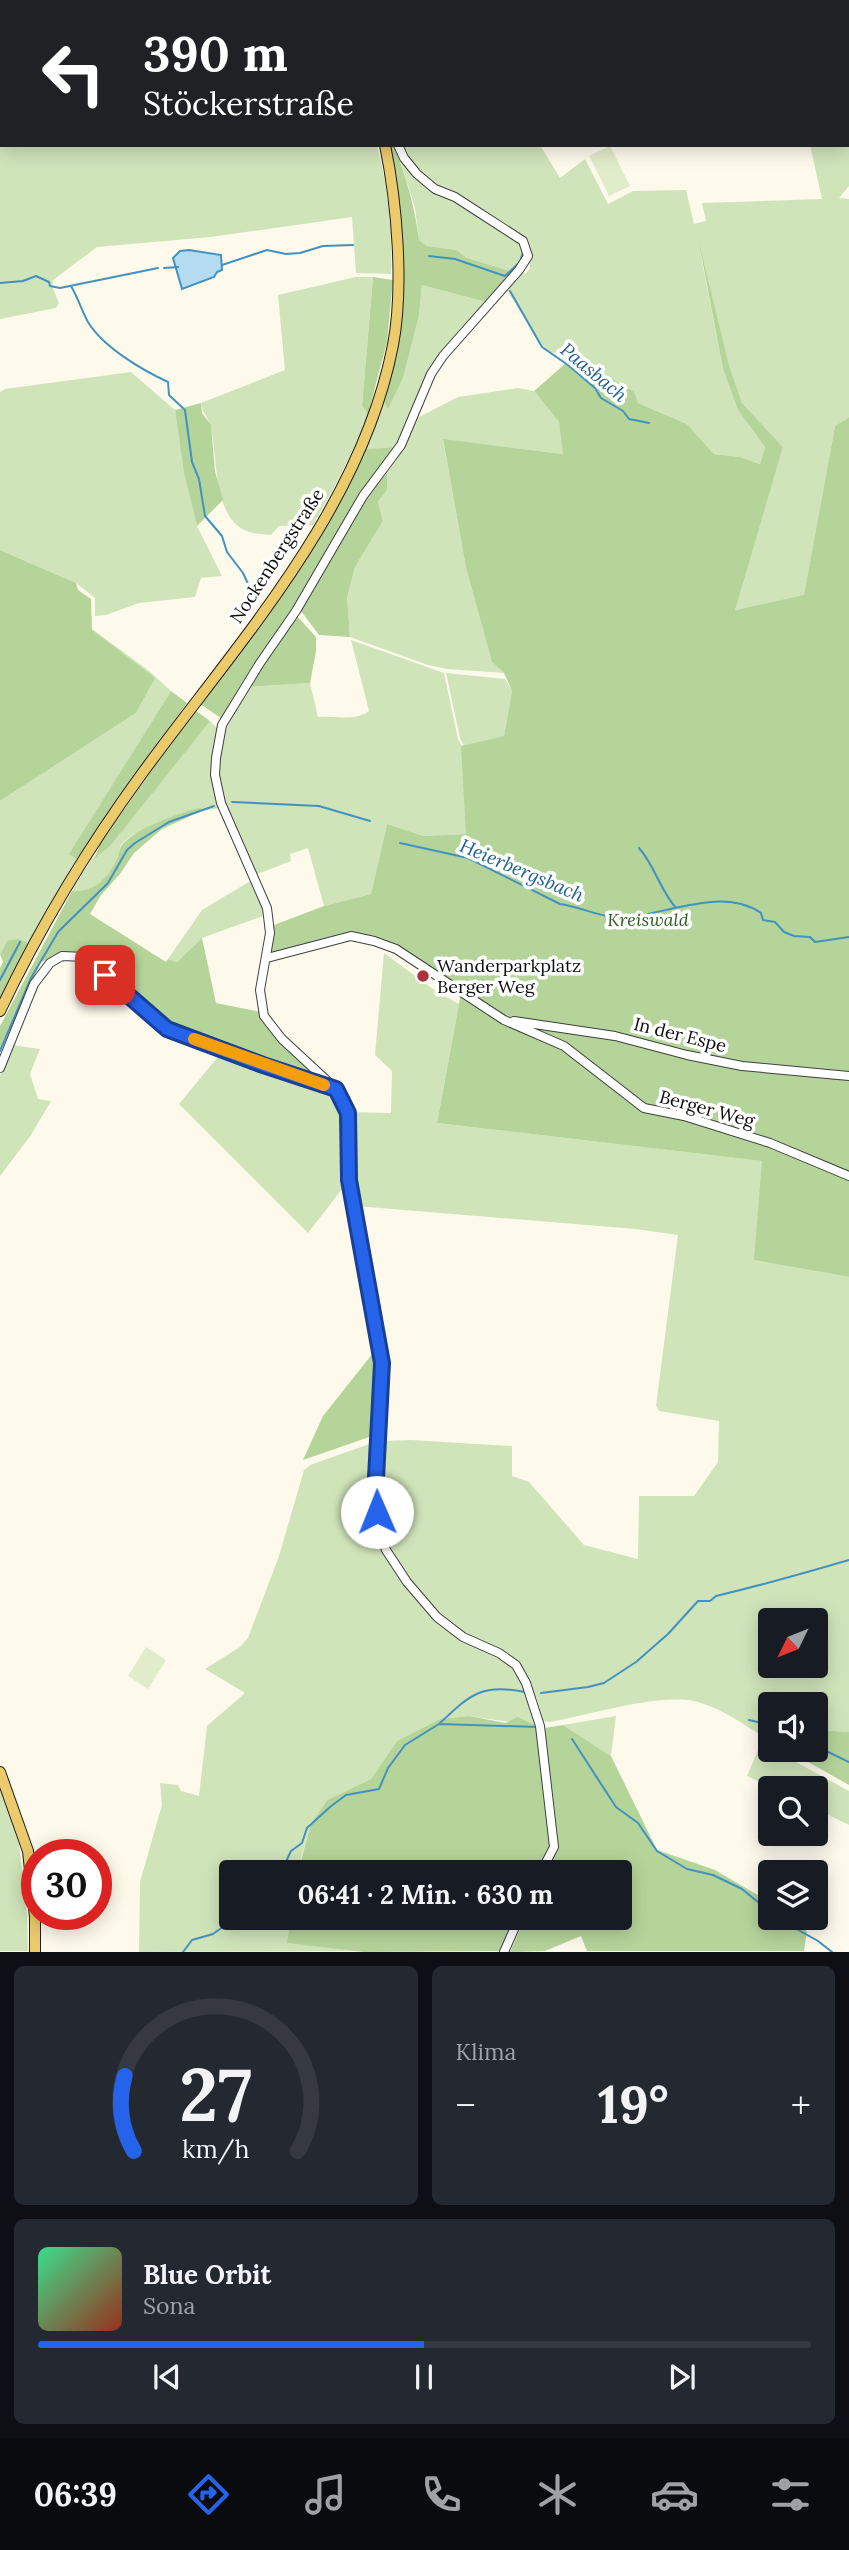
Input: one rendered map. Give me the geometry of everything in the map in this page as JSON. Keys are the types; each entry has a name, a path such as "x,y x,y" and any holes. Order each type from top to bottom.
{"main road":[{"name":"Nockenbergstraße","path":"0,1011 41,933 83,862 125,798 302,555 354,461 375,407 393,345 398,284 396,232 385,147"},
{"path":"0,1772 28,1851 35,1917 35,1951"}],"street":[{"path":"399,147 417,174 435,189 456,197 523,241 527,256 519,270 443,356 431,374 401,445 363,496 296,611 222,725 216,758 216,783 221,803 267,908 270,933 260,990 264,1016 282,1039 336,1089 348,1113 349,1180 382,1363 375,1497 379,1527 386,1550 407,1582 437,1617 463,1637 508,1659 516,1665 526,1683 540,1726 554,1847 547,1860"},
{"name":"Berger Weg","path":"267,958 351,936 396,949 504,1020 564,1046 643,1108 684,1116 771,1143 849,1176"},
{"path":"0,1069 34,984 50,963 62,956 85,957 167,1029 336,1089"},
{"name":"In der Espe","path":"504,1020 615,1036 742,1066 849,1076"},
{"path":"504,1951 514,1930"}],"green space":[{"path":"0,147 377,147 389,209 391,274 356,273 352,217 211,237 97,247 53,280 52,286 59,303 56,308 0,319"},
{"path":"389,147 395,147 406,180 419,240 427,246 457,250 467,258 513,272 486,302 422,285 419,316 403,378 388,409 383,399 397,335 402,272 395,178"},
{"path":"402,147 541,147 560,178 585,159 608,204 633,191 686,190 694,224 706,221 702,203 822,199 810,147 849,147 849,186 839,198 849,199 849,417 835,426 804,596 734,610 783,447 742,403 729,365 700,251 723,369 738,410 765,447 760,464 740,457 714,454 687,424 638,403 574,356 549,352 540,343 507,290 520,274 526,273 530,268 528,245 435,186 418,172"},
{"path":"610,147 630,186 609,196 589,156"},
{"path":"399,157 421,183 454,199 522,244 524,255 513,272 467,258 457,250 427,246 419,240 415,208"},
{"name":"Kreiswald","path":"699,243 729,365 742,403 783,447 735,610 804,595 835,426 849,417 849,1277 754,1260 762,1161 437,1123 461,993 395,947 351,934 271,956 274,925 324,906 371,894 387,824 424,836 466,834 461,746 504,736 512,691 504,673 492,662 466,568 443,439 563,454 559,422 534,391 574,356 634,392 638,403 687,424 714,454 740,457 760,464 765,447 738,410 723,369"},
{"path":"356,277 373,277 362,406 368,414 343,471 313,525 279,526 271,535 249,532 237,525 228,515 219,486 211,428 201,403 285,370 278,295"},
{"path":"373,277 393,280 387,342 368,414 362,406"},
{"path":"422,285 486,302 444,350 396,447 366,449 383,399 388,408 403,378 419,316"},
{"path":"131,372 175,410 184,474 197,526 222,576 201,578 195,597 139,603 106,615 95,616 95,598 76,583 0,550 0,392 5,389"},
{"path":"518,388 534,391 559,422 564,454 443,440 466,568 492,662 504,673 428,665 350,637 347,598 355,567 383,521 378,502 387,490 387,473 405,447 417,418 458,397"},
{"path":"201,403 202,413 211,425 215,471 223,500 197,526 184,474 175,410"},
{"path":"396,447 356,502 326,550 294,610 221,718 200,704 304,560 342,498 366,449"},
{"path":"387,473 387,490 378,502 383,521 355,567 347,598 350,637 319,635 301,611 358,508"},
{"path":"0,550 76,583 78,590 91,599 92,630 155,678 136,713 0,801"},
{"path":"73,585 83,596 92,629 148,670 171,691 70,853 77,858 29,943 19,939 8,940 0,954 0,801 136,713 144,698 102,729"},
{"path":"297,616 316,637 310,683 248,687"},
{"path":"351,640 444,673 458,739 462,746 467,834 424,836 387,824 371,894 324,906 308,848 290,854 291,861 255,875 225,802 219,761 223,739 248,687 310,683 318,717 352,717 369,711"},
{"path":"446,673 505,679 512,691 504,736 464,746"},
{"path":"171,691 187,703 77,859 69,854"},
{"path":"195,710 210,721 110,846 95,858 100,844"},
{"path":"210,721 218,729 213,769 214,789 220,808 201,811 201,807 139,831 122,844 113,866 99,883 87,889 72,891 91,860"},
{"path":"201,807 201,811 162,829 134,853 101,895 90,914 166,962 168,959 177,962 202,938 216,1003 261,1012 330,1085 168,1027 85,956 61,955 41,962 0,1051 0,1026 72,891 87,889 99,883 113,866 122,846 139,831 159,821"},
{"path":"252,880 266,915 202,938 177,962 168,959 202,910"},
{"path":"19,939 29,943 0,1001 0,968 3,962 0,954 8,940"},
{"path":"384,953 437,992 459,1004 437,1123 763,1161 755,1260 849,1277 849,1732 828,1731 828,1692 758,1692 758,1733 713,1707 694,1701 678,1700 660,1700 550,1722 543,1721 537,1699 522,1670 441,1618 412,1585 390,1553 381,1523 378,1494 382,1446 386,1441 512,1446 512,1476 529,1482 584,1545 638,1559 639,1496 694,1496 718,1462 719,1421 659,1411 656,1406 678,1235 636,1229 356,1206 350,1112 391,1113 392,1071 375,1055"},
{"path":"12,1045 40,1049 30,1074 38,1099 51,1101 31,1135 0,1176 0,1075"},
{"path":"222,1052 333,1091 344,1113 346,1184 308,1233 179,1104"},
{"path":"377,1348 380,1364 375,1435 303,1460 323,1416"},
{"path":"375,1442 377,1530 388,1560 413,1595 439,1623 515,1668 524,1684 537,1726 469,1716 440,1719 397,1741 371,1779 327,1800 311,1823 300,1860 219,1860 219,1930 290,1930 288,1943 364,1951 139,1952 140,1882 162,1805 160,1783 178,1785 181,1791 199,1796 207,1726 245,1693 205,1669 240,1647 248,1638 279,1556 304,1470 310,1465"},
{"path":"146,1647 166,1660 148,1689 128,1676"},
{"path":"469,1716 506,1723 517,1717 537,1726 550,1845 543,1860 301,1860 311,1823 327,1800 371,1779 397,1741 440,1719"},
{"path":"616,1716 611,1756 563,1725"},
{"path":"563,1725 611,1756 657,1850 715,1870 758,1895 758,1930 806,1930 804,1951 587,1951 581,1936 545,1951 510,1952 520,1930 632,1930 632,1860 552,1860 558,1847 544,1728"},
{"path":"828,1731 849,1732 849,1785 808,1762 828,1762"},
{"path":"758,1750 758,1762 796,1762 822,1776 758,1776 758,1781 747,1776"},
{"path":"828,1780 849,1791 849,1825 828,1815"},
{"path":"0,1790 19,1844 21,1930 27,1930 28,1951 0,1951"},
{"path":"289,1930 509,1930 499,1951 364,1952 287,1943"}],"water":[{"path":"180,251 221,255 222,270 214,277 182,289 173,258"}],"waterway":[{"name":"Paasbach","path":"222,265 267,250 286,254 323,246 353,245"},
{"name":"Paasbach","path":"429,256 455,259 505,276 520,262 523,252"},
{"name":"Paasbach","path":"164,268 178,267"},
{"name":"Paasbach","path":"0,283 23,281 36,276 49,282 50,286 60,288 158,268"},
{"path":"71,286 88,322 103,340 124,357 168,382 169,395 185,410 192,462 199,479 205,516 222,536 227,552 243,573 250,588 251,599"},
{"name":"Paasbach","path":"510,291 542,347 568,365 595,388 601,398 623,411 629,419 649,423"},
{"name":"Heierbergsbach","path":"232,802 319,806 370,821"},
{"name":"Heierbergsbach","path":"0,1051 31,978 58,932 108,883 127,850 169,822 214,806"},
{"name":"Heierbergsbach","path":"400,843 468,858 560,904 602,915 629,917 696,904 730,902 761,913 763,920 775,922 784,932 794,936 810,937 815,942 849,937"},
{"name":"Heierbergsbach","path":"639,848 676,908"},
{"path":"0,980 20,942"},
{"path":"541,1693 604,1683 636,1662 668,1634 698,1601 710,1601 716,1596 849,1560"},
{"path":"439,1724 477,1694 497,1689 525,1692"},
{"path":"749,1720 758,1722"},
{"path":"287,1860 291,1851 302,1843 307,1828 330,1807 346,1795 379,1789 388,1768 405,1745 439,1724 538,1727"},
{"path":"572,1739 616,1807 638,1823 657,1851 687,1869 713,1875 742,1889 758,1902"},
{"path":"828,1752 849,1762"},
{"path":"183,1952 192,1940 219,1930"},
{"path":"798,1930 832,1952"}],"slow traffic":[{"path":"194,1039 324,1085"}],"place":[{"name":"Wanderparkplatz Berger Weg","path":"423,976"}],"route":[{"path":"105,975 167,1029 336,1089 348,1113 349,1180 382,1363 375,1497 377,1512"}]}
